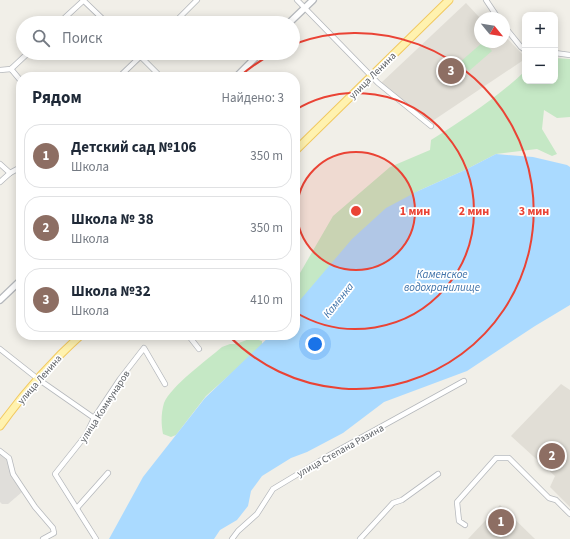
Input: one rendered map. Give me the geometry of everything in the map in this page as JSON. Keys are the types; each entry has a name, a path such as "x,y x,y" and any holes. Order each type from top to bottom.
{"main road":[{"name":"улица Ленина","path":"300,146 449,0"},
{"name":"улица Ленина","path":"0,426 61,352 75,340"}],"street":[{"path":"67,16 84,0 100,16"},
{"path":"181,16 197,0"},
{"path":"297,0 378,84 431,126"},
{"path":"296,16 312,0"},
{"path":"486,0 494,12"},
{"path":"510,33 522,48"},
{"path":"558,53 570,55"},
{"path":"0,70 11,69 21,60"},
{"path":"124,72 135,60"},
{"path":"145,60 156,72"},
{"path":"241,72 253,60"},
{"path":"11,69 16,75"},
{"path":"0,164 10,173"},
{"path":"0,182 16,170"},
{"path":"0,300 16,285"},
{"path":"192,340 198,349"},
{"name":"улица Коммунаров","path":"96,539 55,474 86,435 94,418 120,379 144,348 165,384"},
{"path":"0,349 38,379 94,418"},
{"name":"улица Степана Разина","path":"232,539 238,531 256,514 273,489 328,456 464,381"},
{"path":"0,451 9,458 13,474 35,507 53,528 54,533 43,539"},
{"path":"465,526 459,521 457,502 496,458 509,458 549,498 556,500 570,514"},
{"path":"77,508 108,473"},
{"path":"360,539 393,503 402,500 438,474"}],"shaded area":[{"path":"466,3 474,12 474,48 510,48 510,41 522,54 522,61 431,122 381,83"},
{"path":"561,384 570,390 570,507 550,487 555,476 511,436"},
{"path":"0,454 7,460 12,478 22,492 8,504 2,504 0,502"},
{"path":"500,505 535,539 468,539"}],"green space":[{"path":"476,48 489,48 492,51 469,71 460,62"},
{"path":"558,58 570,59 570,117 557,118 544,110 542,129 557,154 552,156 537,149 496,154 418,191 300,301 300,273 333,216 390,167 430,150 431,140 468,116 515,81 522,74 522,84 558,84"},
{"path":"247,340 262,341 262,346 206,396 176,435 171,437 163,434 163,407 168,396 181,381 222,347 230,344 236,344"}],"water":[{"name":"Каменское водохранилище","path":"496,154 533,157 570,167 570,305 535,326 467,371 384,402 343,433 307,452 291,458 262,476 251,491 248,506 237,520 220,530 214,539 109,539 143,477 205,398 266,340 300,340 300,300 352,239 386,208 418,191"}],"place":[{"name":"Школа №32","path":"451,71"},
{"name":"Школа № 38","path":"552,456"},
{"name":"Детский сад №106","path":"501,522"}],"water label":[{"name":"Каменка","path":"338,300"}]}
